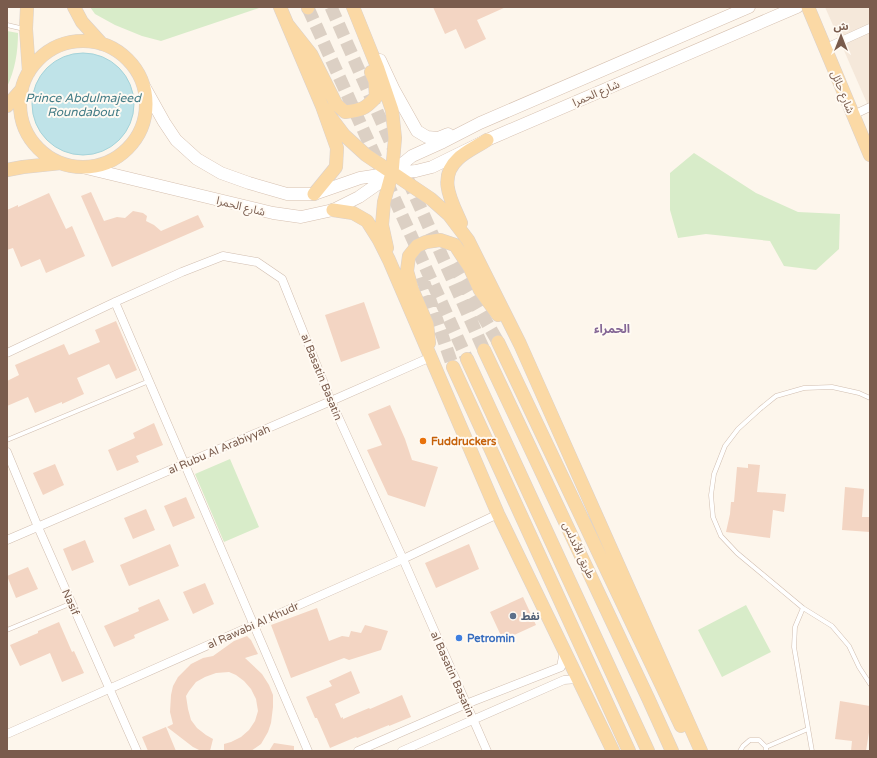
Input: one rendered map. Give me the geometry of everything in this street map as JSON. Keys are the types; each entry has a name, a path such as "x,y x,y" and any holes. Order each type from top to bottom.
{"main road":[{"path":"27,7 26,29 29,72"},
{"path":"74,7 82,22 102,44"},
{"path":"280,7 322,106 337,148 336,166 314,194"},
{"path":"288,25 311,54 336,104 345,112 359,111 368,106 376,96 374,81 356,36 349,7"},
{"path":"354,7 394,90 417,131 427,137 438,138 480,123"},
{"path":"354,7 392,110 396,138 392,173 384,202 382,225 389,260"},
{"name":"شارع الحمرا","path":"82,167 273,213 301,217 333,210 359,197 392,173 412,156 480,123 749,7"},
{"name":"شارع الحمرا","path":"145,88 176,140 197,159 221,173 249,183 287,194 314,194 360,178 416,171 432,167 487,140 797,7"},
{"name":"شارع حائل","path":"808,7 869,150"},
{"path":"7,170 61,163 82,167 101,164 119,156 133,143 143,126 147,107 145,88 139,73 129,60 116,50 102,44 88,41 74,42 61,45 48,52 29,72 22,89 20,107 24,125 32,141 45,154 61,163"},
{"path":"7,106 22,89"},
{"path":"322,106 344,135 366,154 431,199 449,215 468,240"},
{"path":"487,140 458,159 450,169 447,181 449,194 468,240 520,344 701,751"},
{"path":"333,210 353,213 367,222 379,240 389,260 498,514 613,751"},
{"path":"431,357 427,324 412,289 407,271 409,256 417,246 426,242 440,240 455,245 470,268 480,290 520,344"},
{"path":"498,342 691,748 694,751"},
{"name":"طريق الأندلس","path":"484,350 672,751"},
{"name":"طريق الأندلس","path":"467,359 648,751"},
{"path":"453,367 629,751"}],"street":[{"path":"826,48 870,28"},
{"path":"853,115 870,108"},
{"name":"al Basatin Basatin","path":"7,353 115,302 182,272 223,256 257,262 282,278 331,401 403,559 487,751"},
{"path":"115,302 308,751"},
{"name":"al Rubu Al Arabiyyah","path":"7,540 431,357"},
{"name":"Nasif","path":"7,452 38,527 136,751"},
{"name":"al Rawabi Al Khudr","path":"7,734 403,559 498,514"},
{"path":"358,751 466,704 561,667 564,651"},
{"path":"402,751 564,680 578,678"}],"lane":[{"path":"7,25 26,29"},
{"path":"7,440 149,381"},
{"path":"870,398 859,393 832,387 804,388 776,396 738,429 725,446 714,474 711,495 713,517 721,536 737,554 803,608 832,626 848,646 870,684"},
{"path":"7,630 72,603"},
{"path":"803,608 795,627 794,647 812,751"},
{"path":"740,751 750,740 759,740 766,749 808,729"}],"shaded area":[{"path":"825,7 870,7 870,110"}],"green space":[{"path":"90,7 259,8 161,41 142,36 115,25 95,14"},
{"path":"7,31 18,33 16,61 7,87"},
{"path":"694,153 756,193 798,212 840,214 839,249 816,270 784,266 770,241 706,234 678,238 670,210 670,173"},
{"path":"230,459 259,527 224,542 195,474"},
{"path":"746,605 771,652 722,677 698,630"}],"water":[{"name":"Prince Abdulmajeed Roundabout","path":"83,53 103,57 119,68 130,84 134,104 130,124 119,140 103,151 83,155 63,151 47,140 36,124 32,104 36,84 47,68 63,57"}],"building":[{"path":"433,7 506,7 477,20 486,39 465,49 456,29 445,34"},
{"path":"91,192 104,221 117,217 125,218 133,211 143,213 147,216 146,221 161,231 198,215 204,227 112,267 81,196"},
{"path":"49,193 66,229 72,226 85,256 46,273 40,259 21,267 13,248 7,250 7,210 18,205 18,207"},
{"path":"364,302 380,348 341,362 325,315"},
{"path":"116,321 137,370 116,379 109,364 77,378 84,394 62,404 62,402 35,413 28,397 7,406 7,381 19,375 15,365 64,344 69,355 100,342 95,330"},
{"path":"390,405 405,439 412,460 438,467 425,507 388,495 367,450 382,445 368,414"},
{"path":"154,423 163,445 136,456 139,462 117,471 108,450 135,438 133,433"},
{"path":"55,464 64,485 43,495 33,473"},
{"path":"748,464 760,465 757,492 786,494 784,512 773,510 770,538 726,532 731,502 734,502 737,467 748,468"},
{"path":"845,487 864,489 862,517 870,517 870,532 842,530"},
{"path":"186,497 195,518 173,527 164,506"},
{"path":"146,509 155,530 133,539 124,518"},
{"path":"85,540 94,562 72,571 63,549"},
{"path":"170,544 179,566 129,586 120,565"},
{"path":"469,544 479,569 436,588 425,563"},
{"path":"28,567 38,589 16,598 7,576"},
{"path":"205,583 214,604 193,614 183,592"},
{"path":"523,597 536,625 503,640 490,612"},
{"path":"159,599 169,620 134,635 135,638 114,647 104,626 139,611 138,608"},
{"path":"317,608 329,641 342,636 349,637 351,631 361,633 365,625 388,631 381,650 349,660 344,658 291,678 271,625"},
{"path":"59,622 72,652 74,651 84,673 62,682 50,653 20,666 10,645"},
{"path":"247,636 251,640 258,654 245,658 262,674 273,695 271,723 268,732 261,744 251,751 224,751 224,744 241,737 249,730 255,721 258,711 256,699 251,689 244,681 229,672 216,673 196,682 186,696 191,720 197,728 213,739 210,751 201,751 193,747 167,727 173,724 170,712 173,686 178,677 191,664 203,658 213,656 234,641"},
{"path":"351,671 360,693 335,704 341,718 343,717 343,719 369,708 370,709 402,695 411,717 330,748 306,697 332,686 329,681"},
{"path":"840,701 870,706 870,726 866,751 851,751 852,741 835,739"},
{"path":"166,727 176,751 148,751 142,737"},
{"path":"274,743 294,746 294,751 269,751"}],"tunnel":[{"path":"331,7 395,152"},
{"path":"308,8 467,359"},
{"path":"408,180 484,350"},
{"path":"453,264 498,342"},
{"path":"422,277 453,367"}],"place":[{"name":"Fuddruckers","path":"423,441"},
{"name":"نفط","path":"513,616"},
{"name":"Petromin","path":"459,638"}],"district":[{"name":"الحمراء","path":"612,329"}]}
